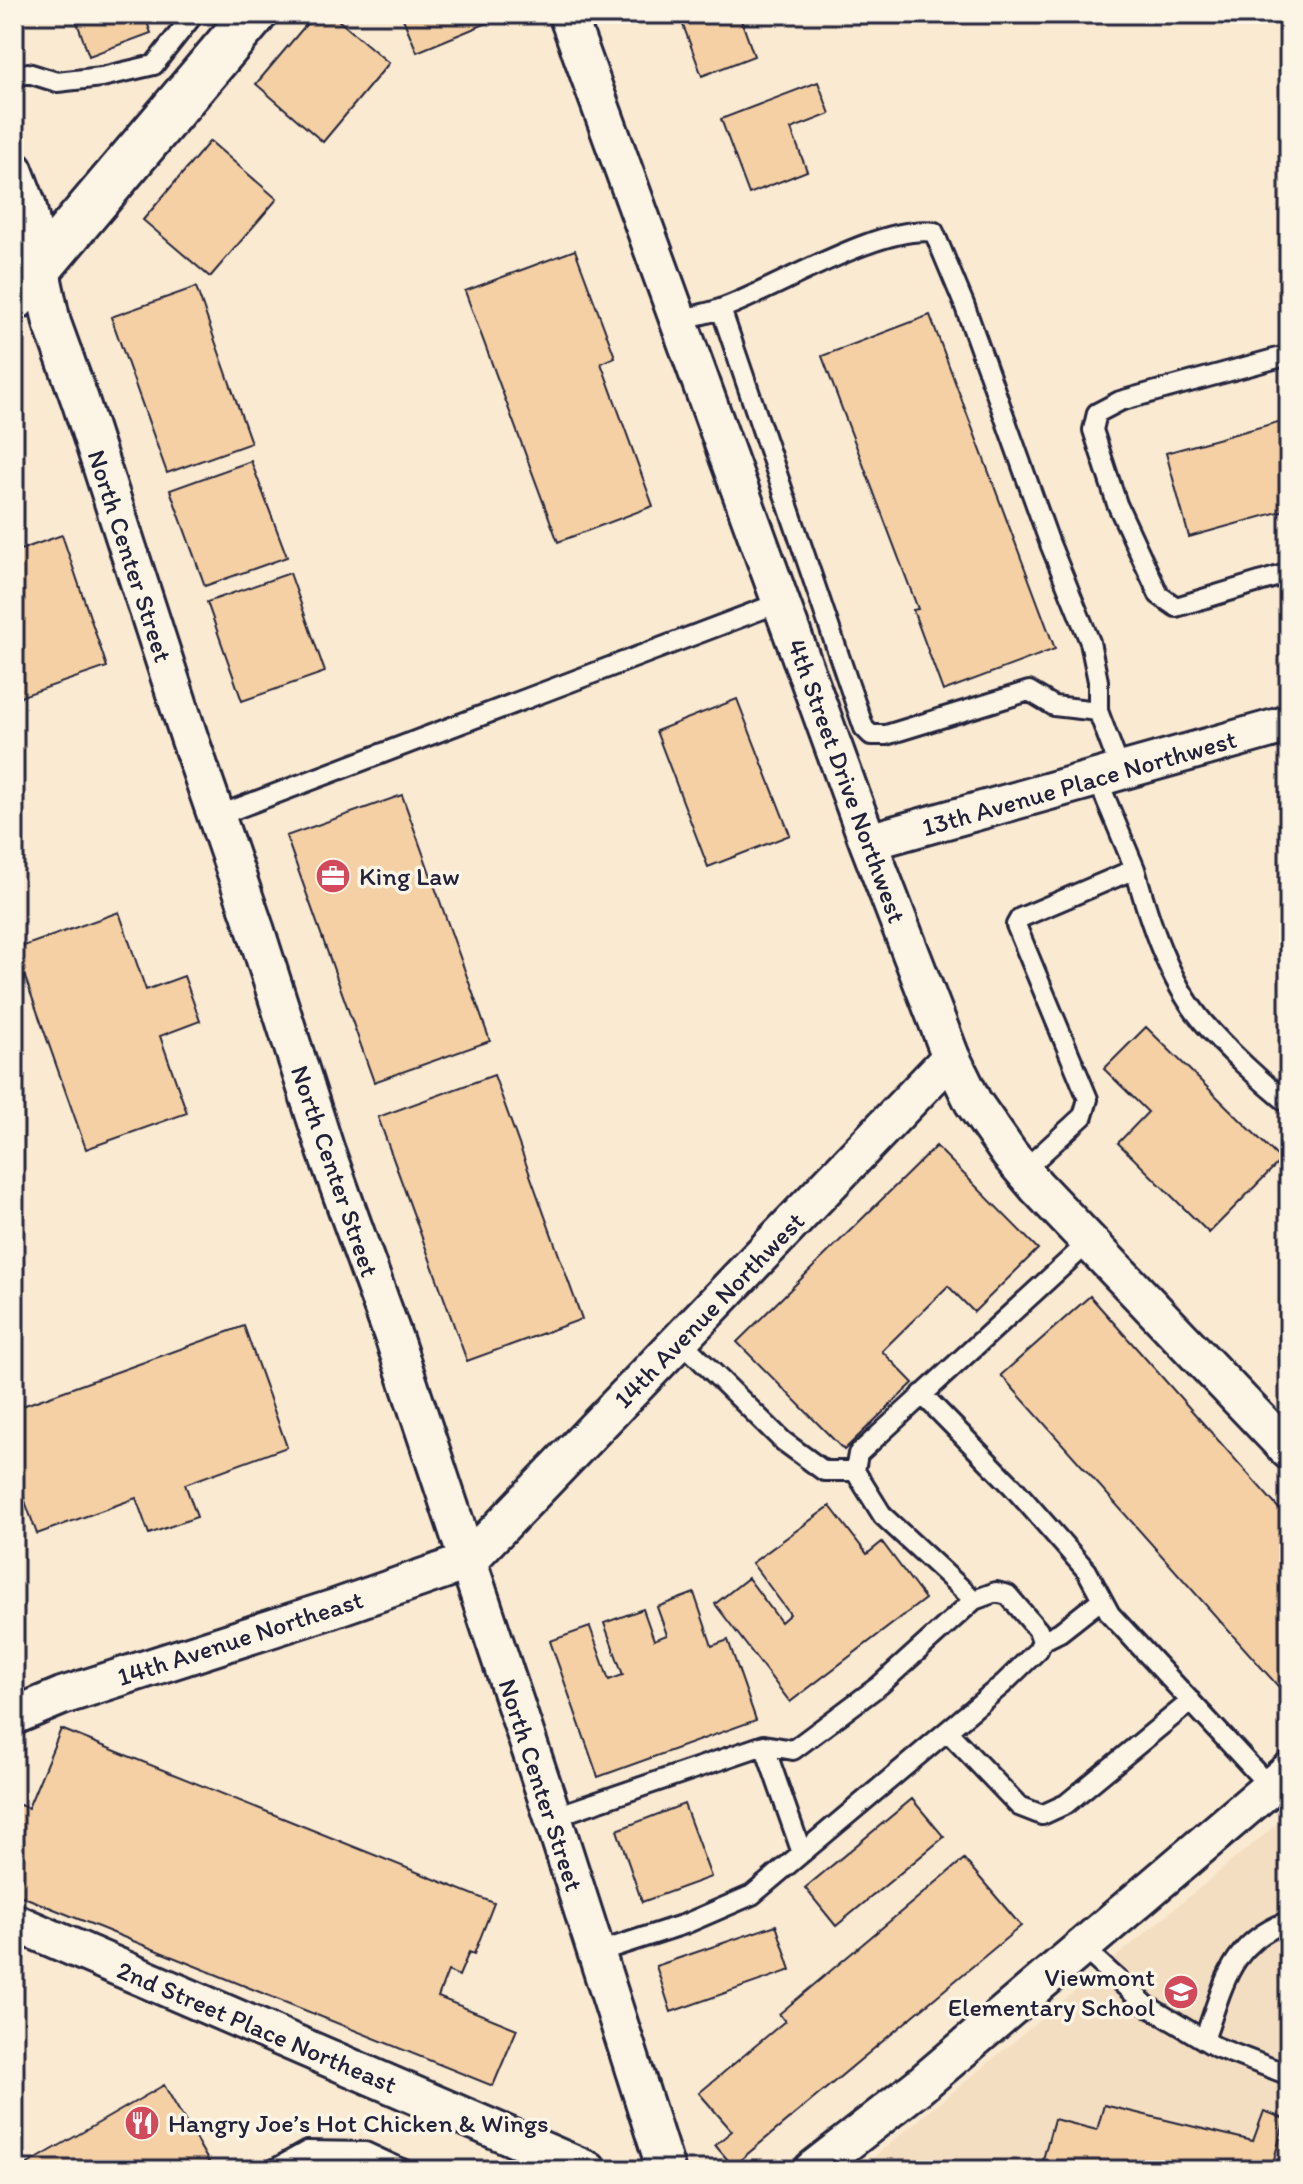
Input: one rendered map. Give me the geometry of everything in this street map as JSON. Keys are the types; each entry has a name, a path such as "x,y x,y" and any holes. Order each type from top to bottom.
{"main road":[{"path":"27,283 169,81 254,14"}],"street":[{"name":"4th Street Drive Northwest","path":"567,14 781,602 832,690 868,842 951,1057 973,1102 1023,1171 1289,1451"},
{"name":"North Center Street","path":"14,170 27,204 27,283 52,323 326,1151 394,1339 553,1817 666,2170"},
{"name":"13th Avenue Place Northwest","path":"868,842 1289,724"},
{"name":"14th Avenue Northwest","path":"467,1562 951,1057"},
{"name":"14th Avenue Northeast","path":"14,1716 62,1696 467,1562"},
{"path":"812,2170 918,2087 1280,1779"},
{"name":"2nd Street Place Northeast","path":"14,1922 588,2170"}],"lane":[{"path":"14,77 28,73 57,82 102,77 169,81 194,14"},
{"path":"678,320 721,309 859,248 905,233 934,232 964,304 1045,531 1090,642 1098,681 1098,711 1109,775 1149,918 1172,972 1202,1021 1289,1104"},
{"path":"721,309 832,690 864,728 871,735 886,735 1029,691 1054,706 1098,711"},
{"path":"1289,355 1120,401 1097,413 1093,430 1117,504 1159,595 1176,607 1289,573"},
{"path":"217,816 781,602"},
{"path":"1023,1171 1083,1116 1088,1099 1016,925 1020,918 1135,869"},
{"path":"974,1600 883,1516 855,1471 858,1454 1089,1242"},
{"path":"680,1340 783,1441 824,1471 855,1471"},
{"path":"922,1394 1013,1487 1087,1571 1110,1614 1191,1701 1280,1779"},
{"path":"553,1817 764,1745 793,1750 880,1685 974,1600 996,1592 1008,1595 1038,1630 1042,1641"},
{"path":"595,1953 685,1924 752,1895 1003,1684 1038,1650 1042,1641 1060,1632 1102,1599"},
{"path":"948,1732 1019,1806 1042,1815 1066,1804 1191,1701"},
{"path":"764,1745 802,1853"},
{"path":"1204,2040 1227,1976 1239,1955 1253,1938 1289,1921"},
{"path":"1083,1948 1146,2005 1216,2047 1289,2075"},
{"path":"273,2170 307,2151 365,2152 404,2170"}],"shaded area":[{"name":"Viewmont Elementary School","path":"1289,1814 1289,2170 858,2170"}],"building":[{"path":"74,14 144,14 151,33 89,56"},
{"path":"315,14 331,14 389,63 323,142 256,84"},
{"path":"401,14 509,14 417,52"},
{"path":"679,14 739,14 754,56 702,76"},
{"path":"818,82 830,114 791,129 807,171 749,194 721,119"},
{"path":"210,141 277,199 210,277 143,220"},
{"path":"575,250 615,357 601,363 653,506 558,542 465,291"},
{"path":"196,287 251,443 167,473 111,317"},
{"path":"930,315 1055,649 943,691 913,610 918,609 822,356"},
{"path":"1289,419 1289,509 1189,537 1166,453"},
{"path":"251,461 287,557 205,586 170,490"},
{"path":"62,535 107,667 22,696 14,704 14,552"},
{"path":"290,573 325,672 242,701 207,602"},
{"path":"737,699 790,835 708,867 656,731"},
{"path":"402,795 490,1041 374,1082 286,836"},
{"path":"119,912 146,990 184,976 200,1021 160,1036 187,1113 86,1149 15,949"},
{"path":"1146,1027 1281,1160 1209,1233 1118,1143 1148,1112 1104,1069"},
{"path":"494,1075 582,1319 467,1361 378,1117"},
{"path":"936,1146 1038,1249 974,1312 948,1286 882,1351 913,1383 844,1450 737,1342"},
{"path":"1090,1296 1289,1520 1289,1691 1285,1694 1001,1375"},
{"path":"244,1326 287,1447 185,1484 197,1517 149,1534 136,1498 37,1534 14,1471 14,1409"},
{"path":"830,1506 867,1554 882,1542 925,1599 790,1702 715,1604 748,1578 781,1622 790,1614 752,1563"},
{"path":"694,1593 712,1646 728,1640 756,1720 598,1777 550,1641 590,1627 609,1680 623,1675 604,1623 643,1609 654,1640 667,1635 657,1607"},
{"path":"61,1729 494,1903 474,1954 469,1952 459,1976 448,1971 438,1997 517,2029 493,2086 14,1893 14,1803 28,1808"},
{"path":"912,1799 944,1837 836,1926 805,1888"},
{"path":"684,1804 711,1877 642,1902 617,1830"},
{"path":"964,1859 1021,1926 733,2166 715,2145 732,2131 699,2093 785,2021 779,2014"},
{"path":"776,1925 791,1970 671,2012 656,1966"},
{"name":"Hangry Joe’s Hot Chicken & Wings","path":"164,2085 209,2162 195,2170 14,2170 14,2161 19,2169"},
{"path":"1104,2105 1253,2141 1264,2111 1285,2119 1271,2170 1052,2170 1042,2163 1054,2119 1097,2130"}],"place":[{"name":"King Law","path":"333,876"},
{"name":"Viewmont Elementary School","path":"1181,1992"},
{"name":"Hangry Joe’s Hot Chicken & Wings","path":"142,2123"}]}
